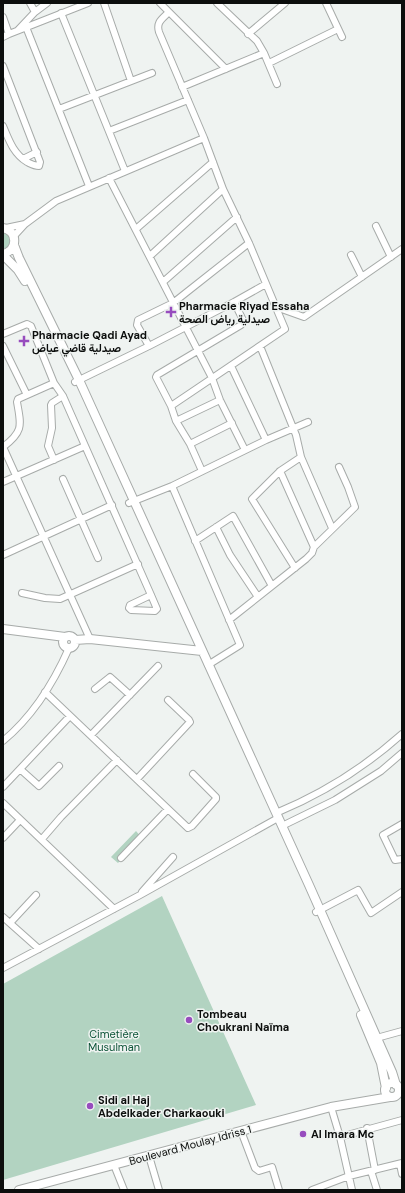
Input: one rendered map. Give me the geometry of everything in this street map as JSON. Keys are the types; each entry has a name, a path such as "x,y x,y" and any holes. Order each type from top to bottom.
{"main road":[{"path":"4,227 14,236 14,245 19,258 77,381 276,817 374,1038 381,1063 394,1090"},
{"path":"14,245 9,252 3,255 18,270 24,279 77,381"},
{"path":"3,629 65,638 70,636 75,640 90,639 199,650"},
{"path":"65,638 63,643 70,648 74,645 75,640"},
{"path":"199,650 208,665 225,708"},
{"path":"276,817 282,826 318,911"},
{"name":"Boulevard Moulay Idriss 1","path":"19,1190 28,1189 241,1131 362,1101 394,1090"}],"street":[{"path":"30,3 34,12"},
{"path":"17,31 34,12 47,3"},
{"path":"3,17 6,35 88,3"},
{"path":"104,3 131,81"},
{"path":"160,3 226,68"},
{"path":"216,3 257,42 269,63 277,84"},
{"path":"248,34 284,3"},
{"path":"326,3 342,37"},
{"path":"169,12 158,22 157,27 204,138 223,189 249,243 285,329 171,406"},
{"path":"61,13 125,171"},
{"path":"26,27 89,186"},
{"path":"269,63 338,29"},
{"path":"182,87 264,53"},
{"path":"3,66 37,152 40,162 39,166 34,166 23,159 15,151 3,126"},
{"path":"59,109 152,73"},
{"path":"109,131 188,100"},
{"path":"14,236 25,224 52,203 204,138"},
{"path":"23,159 37,152"},
{"path":"136,229 212,162"},
{"path":"109,178 212,378 220,400 245,450"},
{"path":"150,256 223,189"},
{"path":"163,282 237,217"},
{"path":"4,227 25,224"},
{"path":"376,226 391,257"},
{"path":"149,346 137,325 138,320 173,303 249,243"},
{"path":"276,307 304,317 402,249"},
{"path":"351,255 362,277"},
{"path":"77,381 149,346 266,284"},
{"path":"202,471 190,444 176,421 171,406 156,377 156,374 241,325 242,320 234,302"},
{"path":"3,334 30,324 54,383 62,396 112,505 151,595"},
{"path":"3,346 27,395"},
{"path":"260,346 294,428 300,446 301,457 332,528"},
{"path":"231,366 266,440"},
{"path":"54,383 20,398 17,402 21,420 20,426 12,438 3,447 90,639"},
{"path":"54,460 48,446 52,428 51,406 52,403 62,396"},
{"path":"176,421 220,400"},
{"path":"132,502 172,486 266,440 308,422"},
{"path":"190,444 232,423"},
{"path":"3,482 85,446"},
{"path":"296,568 252,499 280,471 301,457"},
{"path":"229,620 311,555 314,551 314,547 355,507 339,466"},
{"path":"280,471 314,547"},
{"path":"63,479 98,558"},
{"path":"172,486 240,645 208,665"},
{"path":"3,555 112,505"},
{"path":"195,541 233,516 272,586"},
{"path":"216,527 234,560 258,597"},
{"path":"22,593 60,599 138,564"},
{"path":"3,741 26,719 45,692 70,648"},
{"path":"91,735 158,666"},
{"path":"95,689 110,677 130,695"},
{"path":"45,692 188,828 192,826 216,799 215,794 193,774"},
{"path":"138,779 190,722 168,700"},
{"path":"3,787 70,716"},
{"path":"3,968 140,895 351,774 380,754 402,734"},
{"path":"282,826 335,800 381,771 402,752"},
{"path":"42,839 61,817 117,760"},
{"path":"20,769 39,786 59,766"},
{"path":"3,803 114,909"},
{"path":"121,858 168,809"},
{"path":"3,838 20,820"},
{"path":"402,824 383,835 395,860 402,859"},
{"path":"140,895 173,857"},
{"path":"318,911 358,890 371,913 402,892"},
{"path":"10,923 36,895"},
{"path":"3,917 39,949"},
{"path":"374,1038 402,1031"},
{"path":"331,1108 340,1137 352,1190"},
{"path":"340,1137 367,1128 402,1120"},
{"path":"367,1128 377,1190"},
{"path":"241,1131 256,1168 259,1171 272,1167 279,1190"},
{"path":"149,1156 159,1190"},
{"path":"312,1190 349,1176 401,1164 402,1174"},
{"path":"114,1165 124,1190"}],"green space":[{"path":"3,229 14,237 8,248 3,248"},
{"path":"136,831 142,838 118,863 111,857"},
{"name":"Cimetière Musulman","path":"162,896 256,1105 3,1180 3,984"}],"place":[{"name":"Pharmacie Riyad Essaha صيدلية رياض الصحة","path":"171,312"},
{"name":"Pharmacie Qadi Ayad صيدلية قاضي عياض","path":"24,341"},
{"name":"Tombeau Choukrani Naïma","path":"189,1020"},
{"name":"Sidi al Haj Abdelkader Charkaouki","path":"90,1106"},
{"name":"Al Imara Mc","path":"303,1134"}]}
